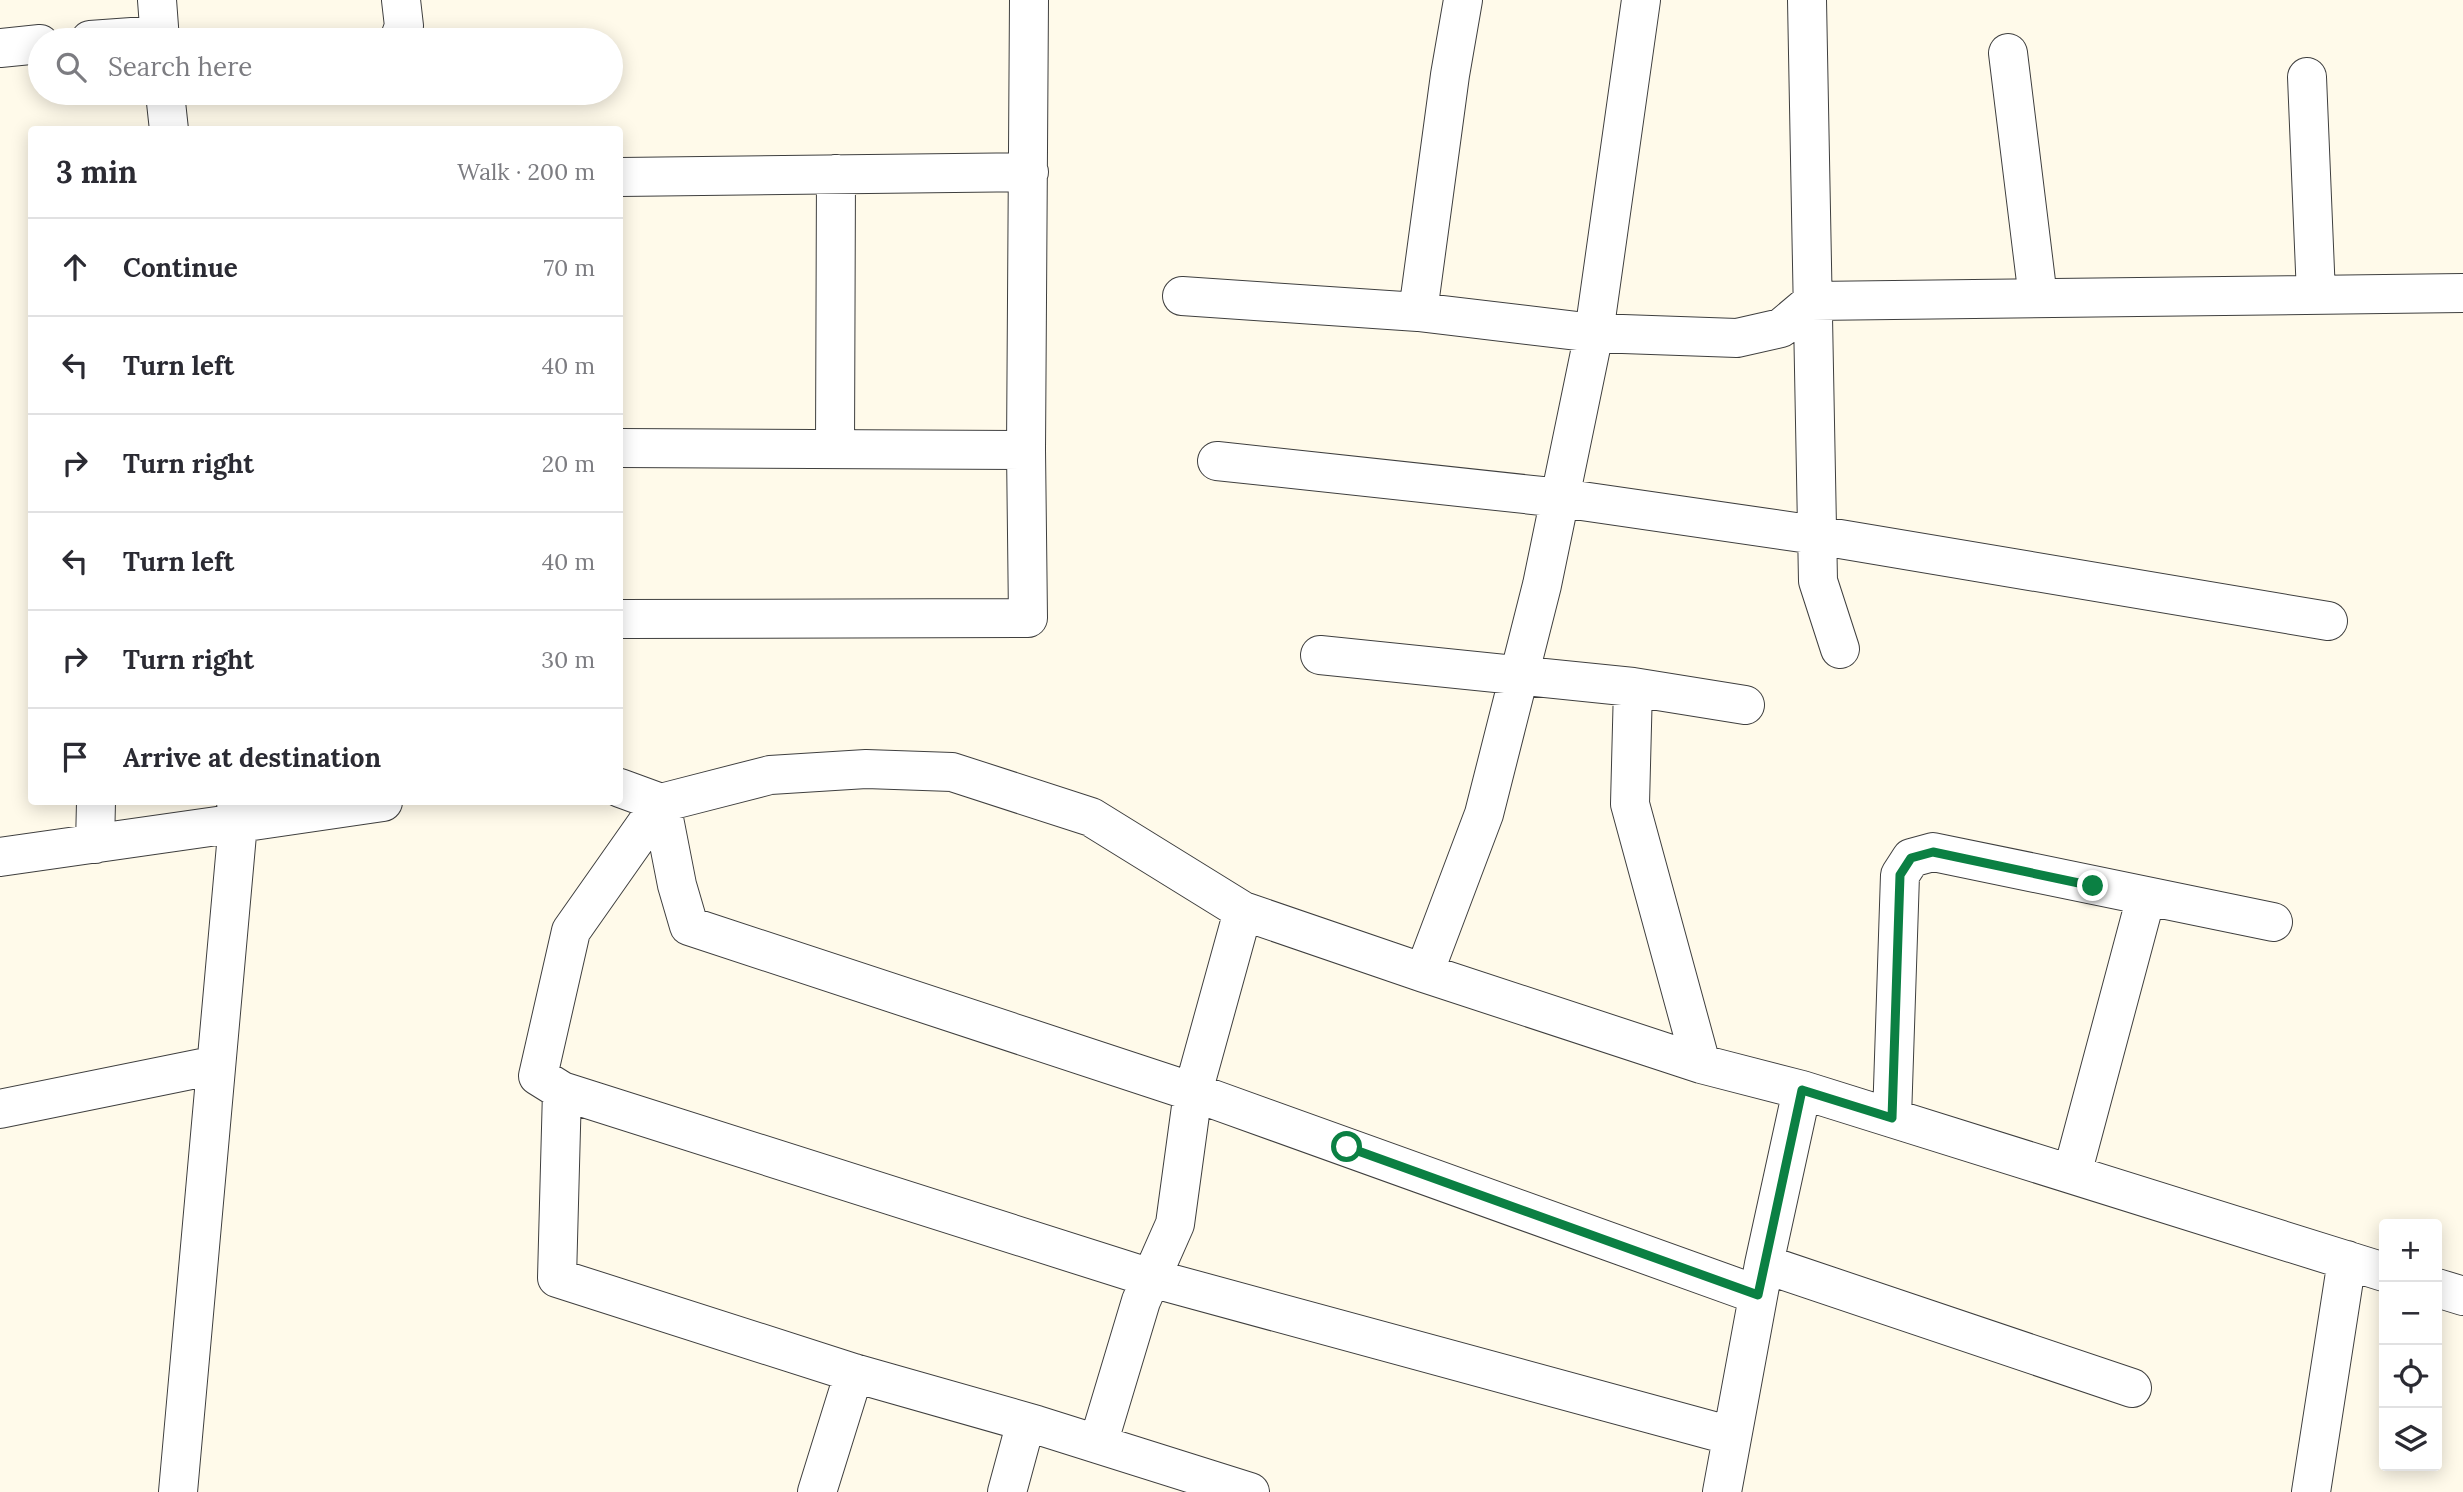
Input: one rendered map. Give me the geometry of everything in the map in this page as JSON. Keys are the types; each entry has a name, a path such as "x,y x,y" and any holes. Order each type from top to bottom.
{"street":[{"path":"401,0 403,28"},
{"path":"623,619 1028,618 1026,450 1029,0"},
{"path":"1418,312 1448,88 1463,0"},
{"path":"1423,974 1484,814 1560,498 1594,333 1641,0"},
{"path":"1807,0 1818,581 1840,649"},
{"path":"0,48 28,45"},
{"path":"2008,53 2038,298"},
{"path":"2307,77 2316,295"},
{"path":"166,105 169,126"},
{"path":"623,177 1029,172"},
{"path":"835,448 836,174"},
{"path":"1182,296 1418,312 1594,333 1738,338 1781,328 1813,301 2463,293"},
{"path":"623,448 1026,450"},
{"path":"1217,461 1560,498 1816,535 2328,621"},
{"path":"1320,654 1519,673 1633,687 1745,705"},
{"path":"1633,687 1630,804 1701,1064"},
{"path":"623,789 661,803 770,775 866,769 952,772 1091,817 1243,911 1423,974 1701,1064 1802,1090 2379,1270"},
{"path":"661,803 571,931 538,1076 562,1091 1151,1278 1732,1436"},
{"path":"661,803 677,885 690,926 1761,1280 2132,1388"},
{"path":"95,844 96,805"},
{"path":"0,857 95,844 237,812 339,805"},
{"path":"178,1492 237,812"},
{"path":"1892,1118 1900,875 1911,858 1933,852 2273,922"},
{"path":"2072,1174 2146,897"},
{"path":"1098,1444 1141,1301 1175,1224 1194,1092 1243,911"},
{"path":"0,1109 216,1065"},
{"path":"1722,1492 1761,1280 1802,1090"},
{"path":"562,1091 557,1278 855,1373 1026,1422 1250,1492"},
{"path":"2311,1492 2347,1260"},
{"path":"2442,1290 2463,1296"},
{"path":"817,1492 855,1373"},
{"path":"1007,1492 1026,1422"}],"route":[{"path":"1347,1147 1758,1295 1802,1090 1892,1118 1900,875 1911,858 1933,852 2093,886"}]}
